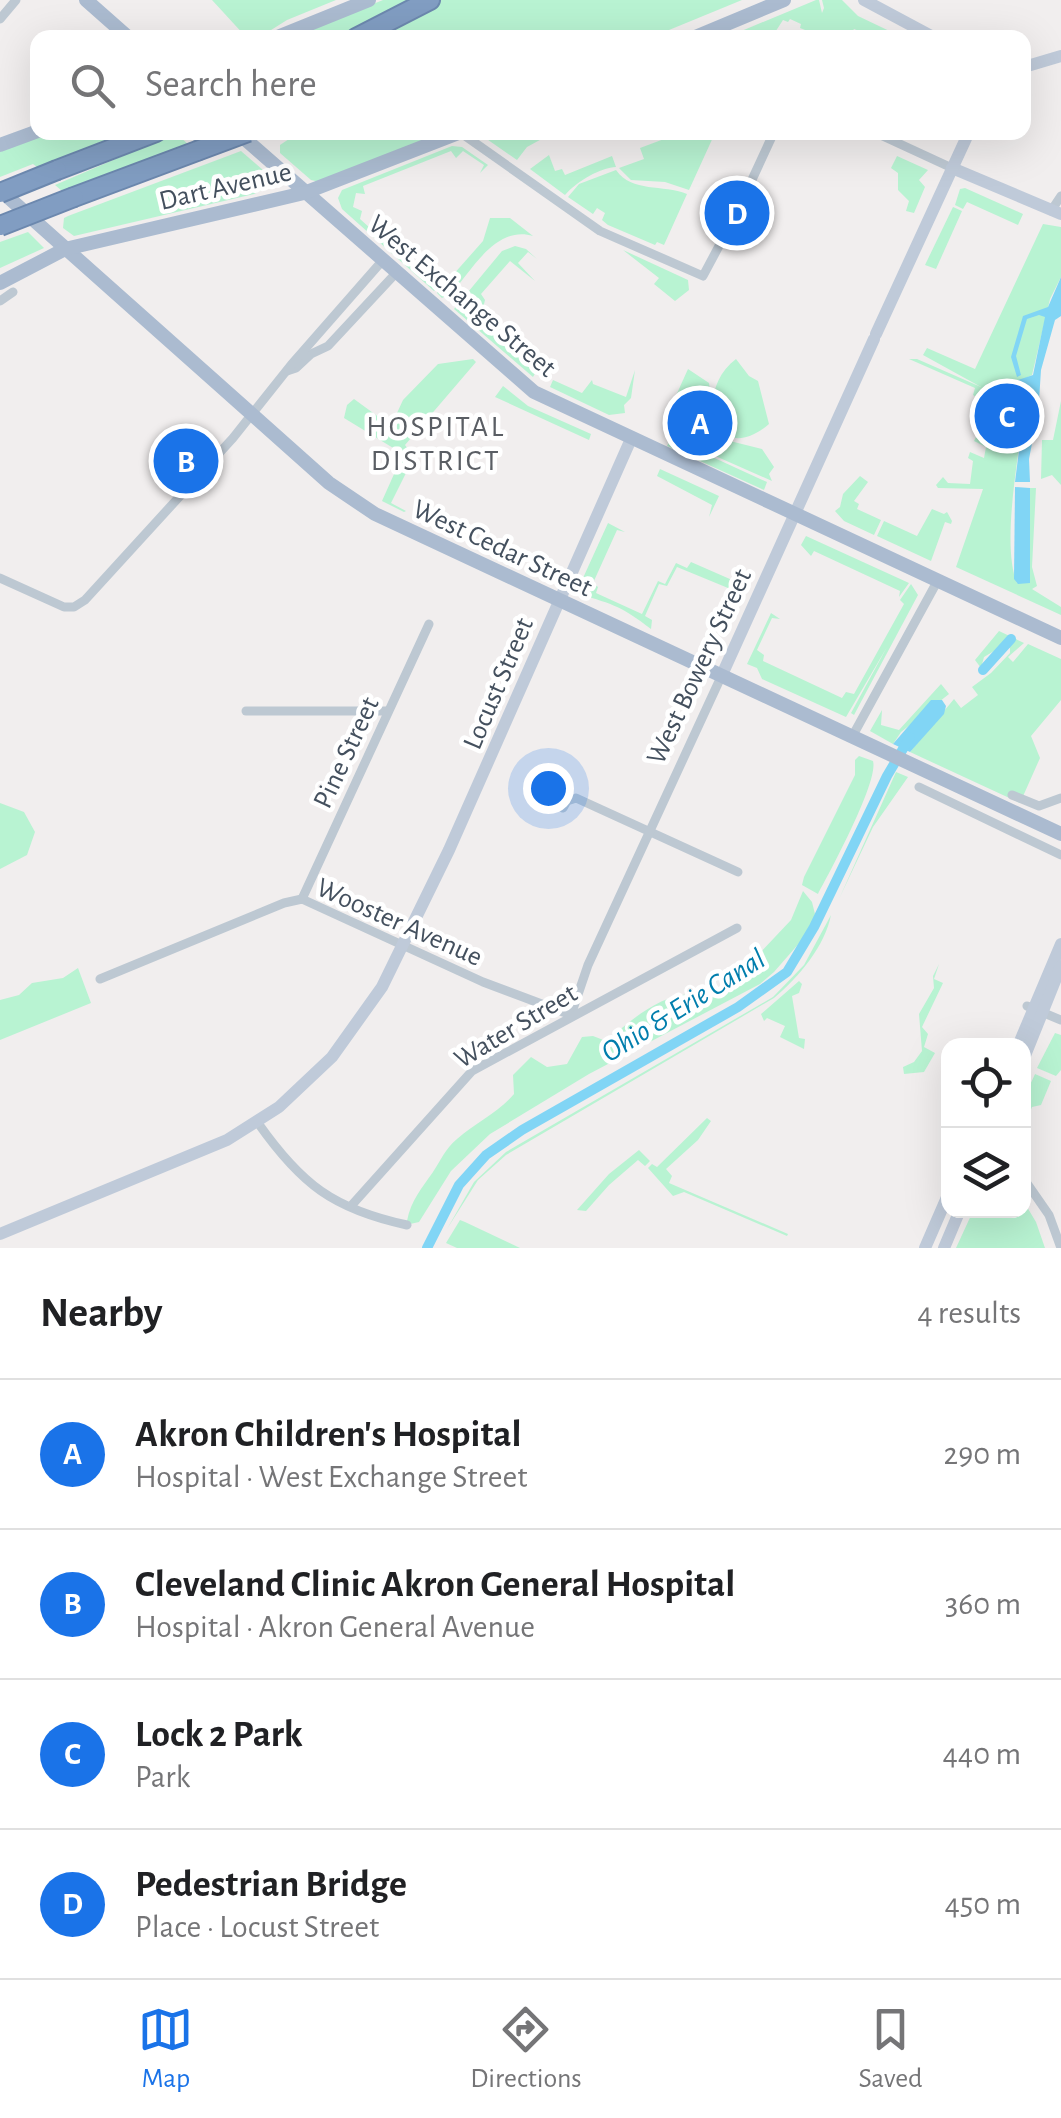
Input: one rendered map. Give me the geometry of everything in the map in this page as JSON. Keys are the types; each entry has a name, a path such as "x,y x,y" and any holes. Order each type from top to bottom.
{"highway":[{"path":"372,30 430,0"},
{"path":"0,191 135,140"},
{"path":"0,226 227,140"}],"main road":[{"path":"86,0 121,30"},
{"path":"294,30 369,0"},
{"path":"712,30 784,0"},
{"path":"864,0 920,30"},
{"path":"1031,65 1061,56"},
{"path":"0,146 30,134"},
{"name":"West Exchange Street","path":"246,140 534,392 1061,638"},
{"name":"Dart Avenue","path":"0,283 66,249 304,193 440,140"},
{"name":"West Bowery Street","path":"721,677 965,140"},
{"path":"952,168 1056,213"},
{"name":"West Cedar Street","path":"0,191 351,500 560,602 1061,834"},
{"name":"Locust Street","path":"0,1234 199,1154 258,1122 299,1090 332,1057 365,1014 403,945 492,760 631,439"},
{"path":"1021,1038 1061,944"},
{"path":"1028,1038 1034,1009 1061,966"},
{"path":"924,1248 941,1210"},
{"path":"944,1248 957,1218"}],"street":[{"path":"0,18 16,0"},
{"path":"472,140 609,236 703,276 713,263 770,140"},
{"path":"891,140 952,168"},
{"path":"1056,213 1061,196"},
{"path":"0,578 57,604 69,608 78,605 148,534 384,260"},
{"path":"288,371 328,346 397,272"},
{"path":"0,301 14,292"},
{"path":"860,741 938,580"},
{"name":"Pine Street","path":"302,899 429,624"},
{"name":"West Bowery Street","path":"572,1015 588,965 721,677"},
{"path":"246,712 388,711"},
{"path":"919,787 1061,855"},
{"path":"1012,795 1039,806 1061,798"},
{"path":"563,808 570,798 576,798 738,872"},
{"name":"Wooster Avenue","path":"100,978 302,899 491,985 572,1015"},
{"name":"Water Street","path":"351,1206 466,1076 737,928"},
{"path":"1034,1009 1061,1020"},
{"path":"258,1122 281,1156 312,1187 382,1220 407,1225"},
{"path":"1031,1189 1049,1215 1060,1248"}],"green space":[{"path":"212,0 336,0 271,30 240,30"},
{"path":"383,0 416,0 358,30 309,30"},
{"path":"441,0 742,0 669,30 383,30"},
{"path":"816,0 822,13 822,0 842,0 858,16 887,30 805,30 790,19 783,20 777,30 744,30"},
{"path":"30,140 113,140 41,170 33,164 0,177 0,151"},
{"path":"160,140 183,140 192,148 68,196 55,185"},
{"path":"288,140 426,140 320,182 311,180 280,153 280,145"},
{"path":"488,140 540,140 527,147 517,160"},
{"path":"661,140 712,140 689,190 665,182 631,180 619,168 644,159 640,148"},
{"path":"452,146 462,147 488,165 480,173 484,165 463,151 456,158 451,151 363,186 365,194 356,193 353,207 362,211 360,219 431,283 435,280 440,285 434,291 342,209 338,198 342,190"},
{"path":"241,151 263,170 264,189 254,194 74,236 63,228 68,216"},
{"path":"549,155 555,171 562,169 565,175 612,156 616,167 590,176 565,195 530,169"},
{"path":"897,156 928,170 919,180 925,187 914,213 906,211 909,201 898,190 898,173 891,168"},
{"path":"616,170 630,182 687,194 664,245 655,245 608,225 602,220 605,213 597,208 593,214 568,197 579,184"},
{"path":"960,189 1023,214 1018,225 967,202 963,209 955,205"},
{"path":"953,207 962,211 936,269 925,265"},
{"path":"490,218 510,218 533,236 520,234 497,243 452,293 442,298 437,293 483,241"},
{"path":"1043,224 1061,227 1061,277 1050,299 1032,375 1024,379 1011,546 1017,583 1029,583 1030,488 1036,488 1032,567 1037,586 1032,589 1061,607 1061,615 956,567 983,489 936,485 943,477 948,483 970,484 973,461 968,458 970,452 984,458 986,447 974,441 986,417 975,411 979,399 973,395 975,388 909,359 981,387 923,355 927,348 975,369"},
{"path":"28,232 44,248 0,268 0,242"},
{"path":"515,246 526,249 537,259 528,252 518,263 535,281 510,261 481,294 485,300 482,312 536,359 540,365 533,377 454,309 502,251"},
{"path":"623,250 688,280 689,290 675,301 654,284 659,278"},
{"path":"473,359 476,362 405,445 414,457 391,503 406,511 382,501 403,454 344,418 347,405 354,399 391,426 403,400 438,364"},
{"path":"736,359 758,381 769,424 750,436 735,438 723,432 713,406 723,373"},
{"path":"688,369 709,383 708,396 697,411 685,418 665,420"},
{"path":"635,370 625,413 609,415 550,387 553,380 582,393 592,380 593,384 626,397"},
{"path":"503,386 528,406 591,434 589,440 495,397"},
{"path":"1061,401 1061,485 1052,475 1041,479 1042,440 1053,440"},
{"path":"697,422 710,426 726,440 762,449 774,467 769,474 772,481 670,436 681,425"},
{"path":"671,438 767,482 764,490 667,446"},
{"path":"660,469 719,496 709,517 712,505 657,476"},
{"path":"860,476 868,482 854,501 859,504 857,509 881,520 874,535 844,521 835,511 843,494"},
{"path":"932,509 947,512 952,521 945,522 931,561 877,536 884,521 917,536"},
{"path":"608,523 625,532 617,530 593,583 598,587 596,593 642,614 658,581 665,584 676,563 687,568 691,562 739,583 725,593 728,588 677,567 667,586 659,584 645,616 652,620 651,629 617,607 579,594"},
{"path":"806,536 909,583 899,597 900,591 814,551 811,556 801,545"},
{"path":"911,584 918,595 854,715 851,713 887,647 846,717 762,679 757,668 747,664 771,613 780,619 772,618 757,650 764,655 763,661 842,698 846,692 854,694"},
{"path":"999,631 1024,643 1008,657 1013,662 1028,644 1061,659 1061,700 1031,736 1040,758 1020,803 910,752 954,699 961,708 978,695 972,687 1010,653 1004,645 984,657 981,668 975,660"},
{"path":"941,684 949,694 901,732 893,744 870,731 882,710 881,725 899,730"},
{"path":"859,756 873,761 869,787 818,894 802,885 804,877 855,775 855,760"},
{"path":"896,772 908,777 873,827 839,899"},
{"path":"0,803 24,812 35,832 27,855 0,869"},
{"path":"803,891 815,914 808,933 760,984 589,1074 490,1134 451,1171 419,1222 407,1221 414,1200 446,1151 514,1094 513,1075 531,1057 547,1067 567,1064 582,1037 606,1041 652,1006 678,996 705,996 760,967 760,953 791,920"},
{"path":"831,915 810,960 774,998 506,1155 478,1180 447,1229 474,1182 506,1152 773,997 804,965"},
{"path":"939,964 934,979 943,983 922,1027 928,1034 924,1047 935,1053 924,1072 904,1074 903,1067 914,1062 922,1051 919,1014 934,988 933,976"},
{"path":"78,968 91,1003 0,1040 0,1000 19,995 32,983 63,978"},
{"path":"799,981 799,993 792,996 799,1038 805,1039 804,1049 780,1037 785,1026 767,1018 764,1021 761,1014"},
{"path":"1055,1033 1061,1035 1061,1070 1056,1076 1037,1068"},
{"path":"1035,1074 1051,1081 1041,1105 1031,1110"},
{"path":"707,1118 711,1121 698,1140 666,1169 672,1176 669,1183 787,1236 684,1192 673,1196 648,1168 652,1164 657,1167"},
{"path":"639,1150 650,1161 645,1166 638,1160 586,1211 577,1210 609,1174"},
{"path":"1031,1214 1045,1248 956,1248 970,1218 1031,1218"},
{"path":"460,1220 520,1248 457,1248 446,1243"}],"water":[{"path":"1061,277 1061,316 1055,320 1041,370 1038,416 1022,399 1025,392 1018,380 1033,375 1045,317 1027,319 1016,356 1021,375 1017,377 1011,357 1023,316 1048,307"},
{"path":"1024,411 1036,423 1029,459 1030,482 1015,482"},
{"path":"1015,487 1030,488 1030,583 1018,584 1014,579"},
{"path":"931,700 942,700 946,706 944,714 910,752 893,744"}],"waterway":[{"name":"Ohio & Erie Canal","path":"983,670 1011,639"},
{"name":"Ohio & Erie Canal","path":"427,1248 459,1185 486,1155 522,1130 738,1007 787,972 814,927 910,737"}],"place":[{"name":"Pedestrian Bridge","path":"737,213"},
{"name":"Lock 2 Park","path":"1007,416"},
{"name":"Akron Children's Hospital","path":"700,423"},
{"name":"Cleveland Clinic Akron General Hospital","path":"186,461"}],"district":[{"name":"HOSPITAL DISTRICT","path":"436,443"}]}
